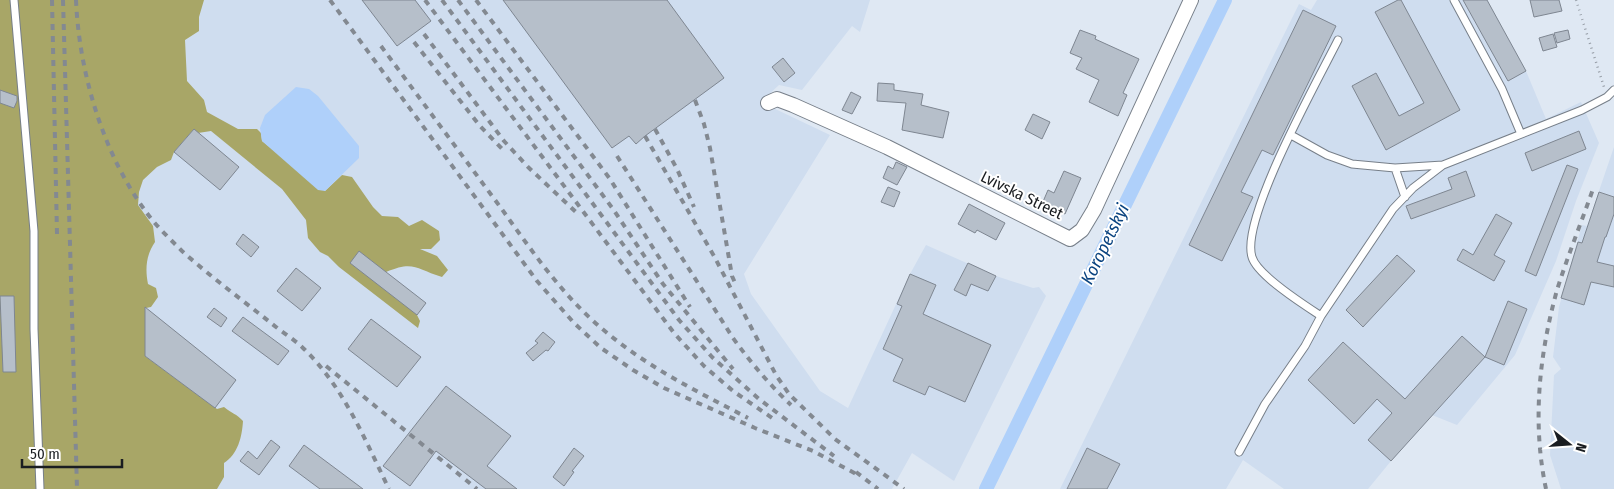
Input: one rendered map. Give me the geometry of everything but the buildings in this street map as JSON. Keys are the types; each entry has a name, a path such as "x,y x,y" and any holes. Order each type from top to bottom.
{"street":[{"name":"Lvivska Street","path":"768,103 776,99 794,104 887,147 1070,239 1082,230 1094,210 1191,0"}],"lane":[{"path":"14,0 34,231 34,329 40,489"},
{"path":"1454,0 1502,89 1520,134"},
{"path":"1320,316 1261,272 1252,258 1252,241 1256,217 1266,187 1338,40"},
{"path":"1238,452 1265,404 1305,346 1320,316 1393,210 1412,188 1443,165 1582,110 1607,97 1614,90"},
{"path":"1291,135 1327,155 1352,164 1396,168 1443,165"},
{"path":"1396,168 1405,197"}],"path":[{"path":"1576,0 1607,97"}],"shaded area":[{"path":"0,0 870,0 860,32 852,26 802,90 779,85 764,99 771,107 830,135 744,274 751,294 820,391 848,408 910,274 926,245 996,276 1033,288 1039,287 1046,296 954,481 912,453 892,489 0,489"},
{"path":"0,0 204,0 199,17 199,31 185,40 187,81 204,100 207,112 238,129 257,129 261,133 262,141 325,191 342,175 352,177 373,207 382,216 398,217 409,226 422,220 439,231 440,240 431,249 420,249 437,256 448,270 442,277 409,266 395,268 386,272 417,315 420,321 418,328 339,267 328,256 320,252 308,238 306,220 282,189 211,131 198,133 194,129 174,152 171,160 157,167 143,180 139,192 138,205 153,226 155,242 148,257 147,278 148,284 156,288 158,297 151,307 146,308 145,356 217,409 224,407 243,421 238,445 233,455 224,463 224,477 217,489 0,489"},
{"path":"1317,0 1487,0 1526,71 1546,119 1581,102 1599,143 1576,201 1556,261 1515,355 1457,425 1432,415 1368,489 1284,489 1243,460 1226,489 1060,489 1299,4 1311,10"},
{"path":"1614,147 1614,489 1561,489 1550,455 1554,375 1561,369 1553,357 1559,307 1582,225 1587,226"}],"water":[{"path":"296,87 309,89 318,96 359,146 359,158 325,191 318,190 262,141 260,128 265,115"}],"waterway":[{"name":"Koropetskyi","path":"986,489 1225,0"}],"railway":[{"path":"52,0 57,234"},
{"path":"63,0 77,489"},
{"path":"76,0 82,54 95,109 116,162 129,186 152,220 182,251 297,342 317,363 342,397 389,489"},
{"path":"330,0 537,281 574,323 601,348 664,388 813,451 860,476"},
{"path":"425,0 674,333 704,366 733,391 775,420"},
{"path":"442,0 679,320 712,357 759,399 834,456"},
{"path":"458,0 613,209 663,284 733,369"},
{"path":"476,0 610,179 690,307"},
{"path":"424,34 504,141 528,167 578,214"},
{"path":"414,42 480,126 505,152"},
{"path":"381,46 537,257 576,304 606,332 639,357 674,379 748,418"},
{"path":"695,100 710,148 732,276 736,285"},
{"path":"655,129 677,169 694,207"},
{"path":"645,136 714,256 776,375 789,394 835,439 904,489"},
{"path":"617,156 733,338 760,373 791,405"},
{"path":"1546,489 1539,439 1542,364 1557,290 1594,186"},
{"path":"326,366 477,489"},
{"path":"856,472 878,489"}]}
